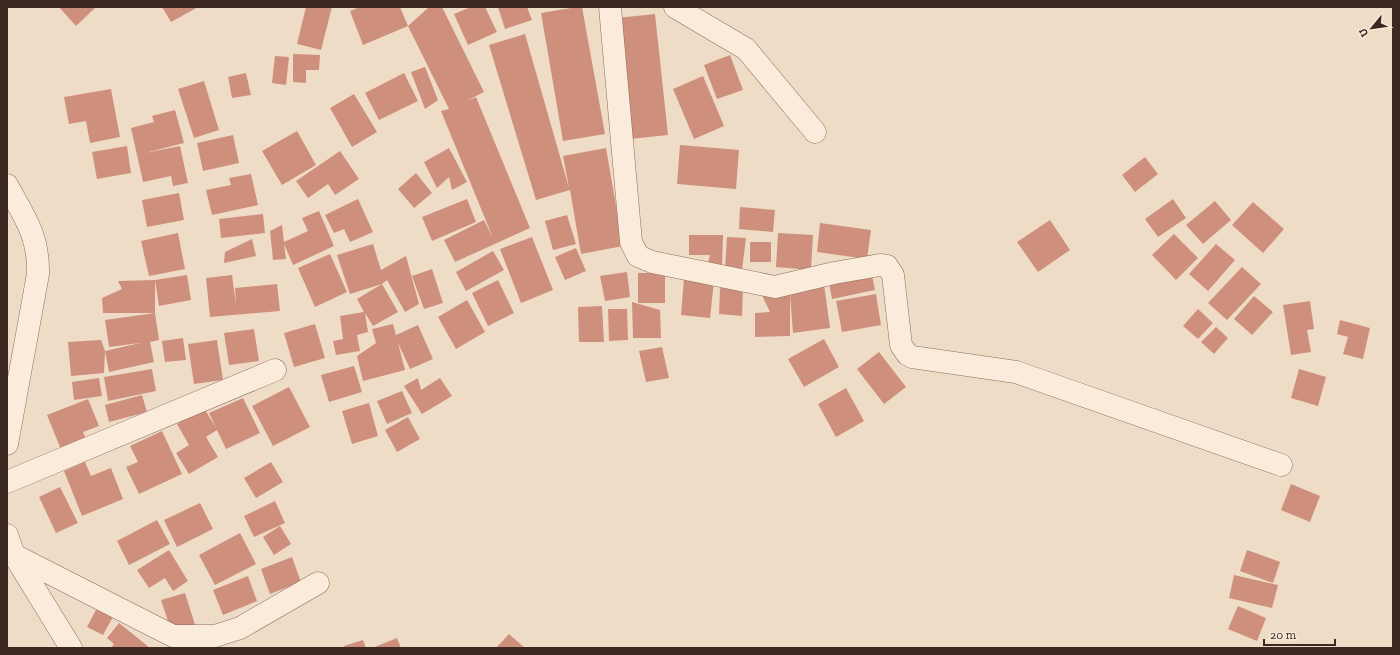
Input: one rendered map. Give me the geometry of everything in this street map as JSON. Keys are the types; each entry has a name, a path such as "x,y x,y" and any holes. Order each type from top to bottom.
{"street":[{"path":"610,7 631,242 638,256 652,262 767,286 783,286 834,273 880,265 887,266 893,275 901,346 907,354 912,357 1016,372 1281,465"},
{"path":"675,7 746,49 815,132"},
{"path":"7,185 32,232 38,256 38,274 7,444"},
{"path":"7,482 275,370"},
{"path":"10,545 173,636 215,636 240,628 318,583"},
{"path":"10,545 71,648"}],"building":[{"path":"59,7 96,7 76,26"},
{"path":"162,7 198,7 171,22"},
{"path":"306,7 332,7 321,50 297,44"},
{"path":"360,7 400,7 408,26 363,45 350,11"},
{"path":"429,7 442,7 484,92 464,102 476,97 530,228 455,262 444,240 484,220 493,238 441,111 449,109 408,26"},
{"path":"471,7 485,7 497,32 468,45 454,14"},
{"path":"498,7 527,7 532,20 505,29"},
{"path":"582,7 605,134 563,141 541,13"},
{"path":"655,14 668,135 630,139 617,18"},
{"path":"525,34 569,188 563,156 606,148 623,246 581,254 570,190 536,200 489,45"},
{"path":"293,54 320,55 319,70 306,70 306,83 293,82"},
{"path":"730,55 743,90 717,99 704,65"},
{"path":"275,56 289,57 286,85 272,83"},
{"path":"425,67 438,100 425,109 411,72"},
{"path":"246,73 251,95 232,98 228,77"},
{"path":"404,73 418,101 379,120 365,93"},
{"path":"703,76 724,126 694,139 673,89"},
{"path":"204,81 219,130 194,138 178,89"},
{"path":"111,89 120,137 90,143 86,121 69,124 64,97"},
{"path":"354,94 377,132 352,147 330,108"},
{"path":"175,110 184,143 145,153 180,146 188,183 173,186 171,176 143,182 131,128 154,122 152,116"},
{"path":"297,131 316,165 282,185 262,151"},
{"path":"233,135 239,163 203,171 197,143"},
{"path":"680,145 739,150 736,189 677,184"},
{"path":"127,146 131,173 97,179 92,152"},
{"path":"449,148 467,182 452,190 449,177 437,188 424,162"},
{"path":"340,151 359,179 335,195 328,184 308,198 296,181"},
{"path":"1145,157 1158,174 1135,192 1122,175"},
{"path":"416,173 432,193 414,208 398,189"},
{"path":"251,174 258,205 212,215 206,190 231,185 229,178"},
{"path":"179,193 184,220 147,227 142,200"},
{"path":"358,199 373,232 350,242 344,229 334,233 325,215"},
{"path":"467,199 476,222 432,241 422,217"},
{"path":"1173,199 1186,218 1158,237 1145,219"},
{"path":"1215,201 1231,220 1203,244 1186,225"},
{"path":"1253,202 1284,229 1263,253 1232,225"},
{"path":"740,207 775,210 773,232 739,229"},
{"path":"319,211 334,246 293,265 284,244 286,259 273,260 270,231 282,225 284,242 308,231 302,218"},
{"path":"263,214 265,233 221,238 219,219"},
{"path":"567,215 576,244 553,250 545,221"},
{"path":"1050,220 1070,250 1038,272 1017,242"},
{"path":"820,223 871,230 867,259 817,252"},
{"path":"178,233 185,269 149,276 141,241"},
{"path":"778,233 813,235 811,270 776,267"},
{"path":"1174,234 1198,258 1176,280 1152,255"},
{"path":"689,235 723,235 722,271 707,267 710,255 689,255"},
{"path":"532,237 553,290 521,303 500,249"},
{"path":"727,237 746,238 742,270 725,268"},
{"path":"252,239 256,256 224,263 225,252"},
{"path":"750,242 771,242 771,262 750,262"},
{"path":"373,244 381,270 406,256 419,304 405,312 387,280 382,284 350,294 337,255"},
{"path":"1216,244 1235,260 1208,291 1189,274"},
{"path":"576,248 586,271 565,280 555,257"},
{"path":"493,251 504,270 466,291 456,272"},
{"path":"330,254 347,292 315,307 298,268"},
{"path":"1242,267 1261,284 1227,320 1208,303"},
{"path":"432,269 443,303 424,309 412,276"},
{"path":"871,270 875,290 832,299 828,278"},
{"path":"627,272 630,297 605,301 600,276"},
{"path":"638,273 665,273 665,303 638,303"},
{"path":"187,275 191,300 159,306 155,280"},
{"path":"232,275 236,305 235,288 277,284 280,311 210,317 206,278"},
{"path":"684,278 714,281 710,318 681,315"},
{"path":"155,280 155,313 103,313 102,298 122,289 118,281"},
{"path":"498,280 514,313 488,326 472,293"},
{"path":"382,284 398,312 373,326 365,313 368,332 357,335 360,351 336,355 333,341 343,339 340,316 364,312 357,299"},
{"path":"824,284 830,328 793,333 790,294 790,336 755,337 755,313 770,312 760,291"},
{"path":"720,288 743,289 742,316 719,314"},
{"path":"876,294 881,325 842,332 836,301"},
{"path":"1254,296 1273,312 1252,335 1234,319"},
{"path":"467,300 485,332 456,349 438,317"},
{"path":"1310,301 1314,329 1307,330 1311,352 1291,355 1283,305"},
{"path":"632,302 660,310 661,338 633,338"},
{"path":"602,306 604,342 579,342 578,307"},
{"path":"608,309 627,309 628,340 609,341"},
{"path":"1198,309 1213,323 1198,339 1183,326"},
{"path":"155,313 159,340 150,342 154,362 109,372 105,351 140,343 109,347 105,320"},
{"path":"1340,320 1370,328 1363,359 1343,354 1348,337 1337,334"},
{"path":"315,324 325,358 294,367 284,333"},
{"path":"393,324 396,335 418,325 433,359 410,369 398,343 405,370 363,381 357,356 376,343 372,329"},
{"path":"1216,327 1228,338 1214,354 1201,342"},
{"path":"254,329 259,361 229,365 224,333"},
{"path":"183,338 186,360 165,362 162,341"},
{"path":"824,339 839,367 804,387 788,359"},
{"path":"101,340 105,351 104,373 71,376 68,342"},
{"path":"217,340 223,380 194,384 188,344"},
{"path":"662,347 669,378 646,382 639,351"},
{"path":"879,352 906,387 884,404 857,369"},
{"path":"354,366 362,392 329,402 321,375"},
{"path":"152,369 156,391 108,401 104,377"},
{"path":"1299,369 1326,377 1318,406 1291,398"},
{"path":"99,378 102,396 74,400 72,382"},
{"path":"418,378 421,390 440,378 452,396 422,414 404,386"},
{"path":"289,387 310,427 273,446 252,406"},
{"path":"846,388 864,421 836,437 818,404"},
{"path":"402,391 412,413 387,424 377,401"},
{"path":"142,395 147,412 109,422 105,405"},
{"path":"243,398 260,433 226,449 217,430 206,437 218,457 189,474 176,453 189,445 177,424 204,408 216,428 209,413"},
{"path":"88,399 99,426 83,432 88,443 62,452 47,415"},
{"path":"369,403 378,436 352,444 342,411"},
{"path":"408,417 420,439 397,452 385,430"},
{"path":"162,431 182,474 139,494 126,467 138,462 130,446"},
{"path":"85,462 91,476 111,468 123,499 82,516 64,471"},
{"path":"271,462 283,482 256,498 244,478"},
{"path":"1291,484 1320,496 1310,522 1281,510"},
{"path":"60,487 78,523 56,533 39,497"},
{"path":"275,501 285,523 254,537 244,516"},
{"path":"200,503 213,529 177,547 164,520"},
{"path":"157,520 170,544 129,565 117,541"},
{"path":"280,526 291,544 274,555 263,537"},
{"path":"240,533 256,564 215,585 199,555"},
{"path":"169,550 188,581 173,591 165,578 149,588 137,570"},
{"path":"1247,550 1280,562 1273,583 1240,571"},
{"path":"292,557 301,582 270,594 261,569"},
{"path":"1234,575 1278,585 1272,608 1229,598"},
{"path":"248,576 257,601 223,615 213,590"},
{"path":"185,593 196,628 173,636 161,600"},
{"path":"98,606 114,615 103,635 87,627"},
{"path":"1238,606 1266,618 1257,641 1228,629"},
{"path":"119,623 150,648 111,648 114,644 107,638"},
{"path":"509,634 525,648 496,648"},
{"path":"397,638 401,648 372,648"},
{"path":"363,640 366,648 344,648 344,646"}]}
